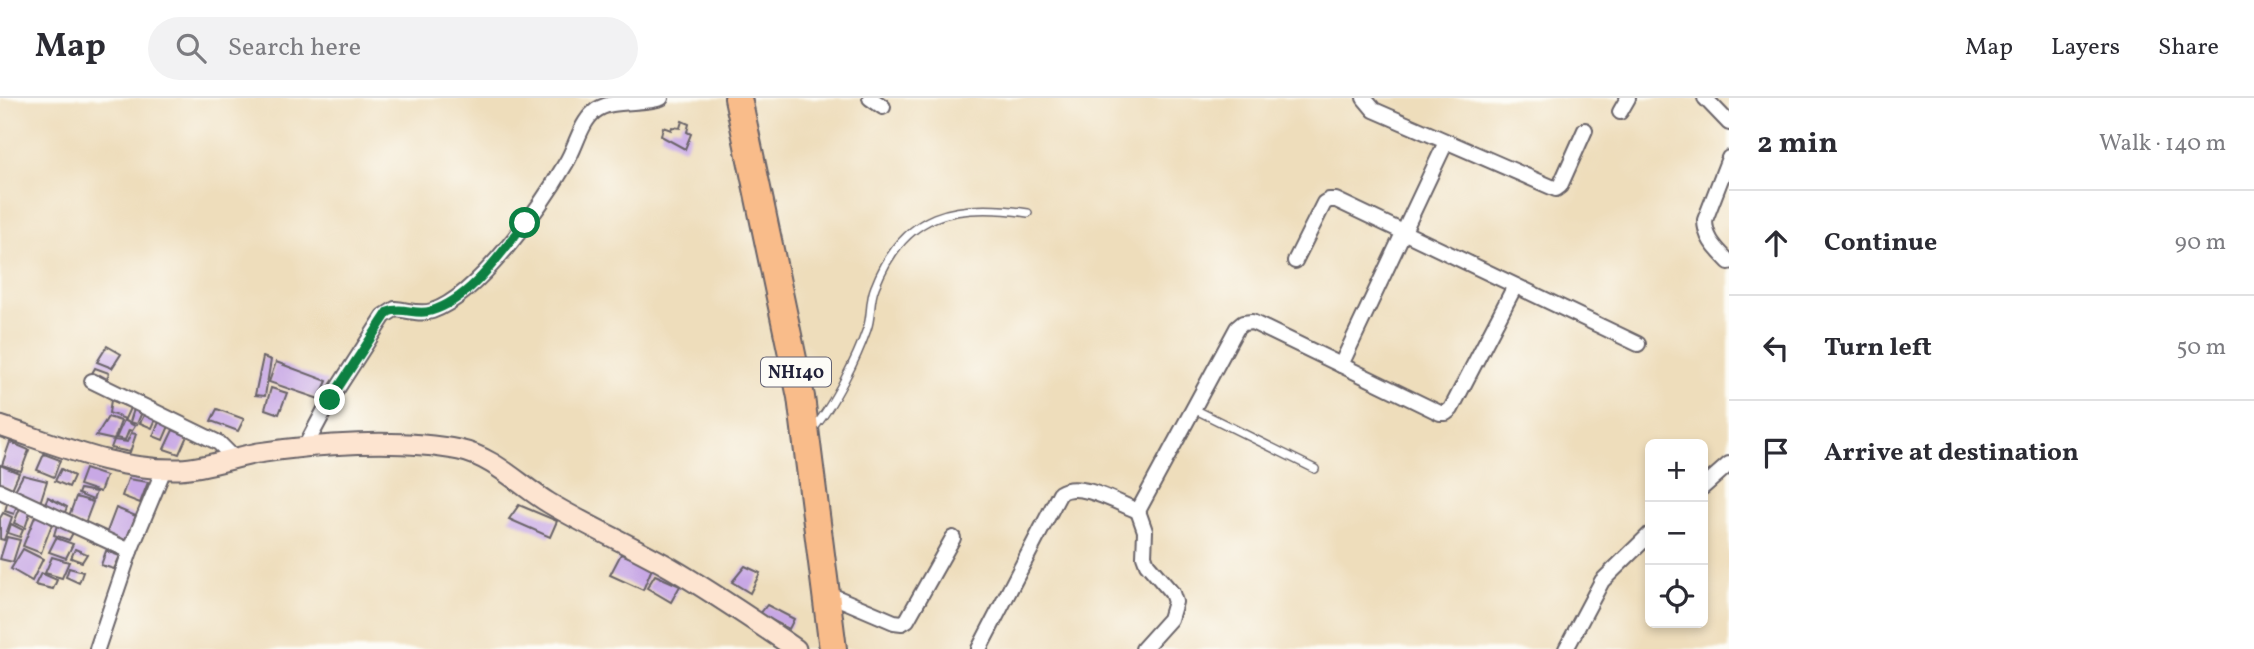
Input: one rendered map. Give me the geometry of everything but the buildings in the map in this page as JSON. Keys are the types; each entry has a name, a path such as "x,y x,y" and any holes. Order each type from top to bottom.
{"highway":[{"name":"NH140","path":"738,98 801,397 834,649"}],"main road":[{"path":"0,426 105,461 163,469 183,469 233,457 341,444 422,445 479,455 552,505 668,567 796,649"}],"street":[{"path":"305,447 330,400 384,316 395,309 432,311 464,291 488,268 554,185 574,150 583,127 595,111 612,104 640,103 661,98"},
{"path":"870,98 883,107"},
{"path":"1364,98 1374,110 1556,189 1560,186 1585,130"},
{"path":"1620,112 1628,98"},
{"path":"1705,98 1729,123"},
{"path":"1341,365 1446,142"},
{"path":"1729,158 1705,220 1705,229 1712,245 1729,262"},
{"path":"1295,261 1324,203 1336,200 1638,344"},
{"path":"1143,649 1170,619 1175,602 1172,593 1147,564 1144,556 1145,531 1138,511 1237,328 1243,323 1252,322 1440,413 1446,413 1515,286"},
{"path":"92,381 219,443 233,457"},
{"path":"1708,483 1729,464"},
{"path":"97,649 130,551 163,469"},
{"path":"979,649 1060,493 1073,488 1082,489 1138,511"},
{"path":"0,491 130,551"},
{"path":"826,593 902,623 907,620 953,538"},
{"path":"1566,649 1602,581 1645,539"}],"lane":[{"path":"806,434 829,409 867,329 874,288 885,265 912,231 945,212 969,208 996,208 1028,213"},
{"path":"1193,409 1315,469"}],"route":[{"path":"330,400 388,312 395,309 424,313 447,303 488,268 525,223"}]}
